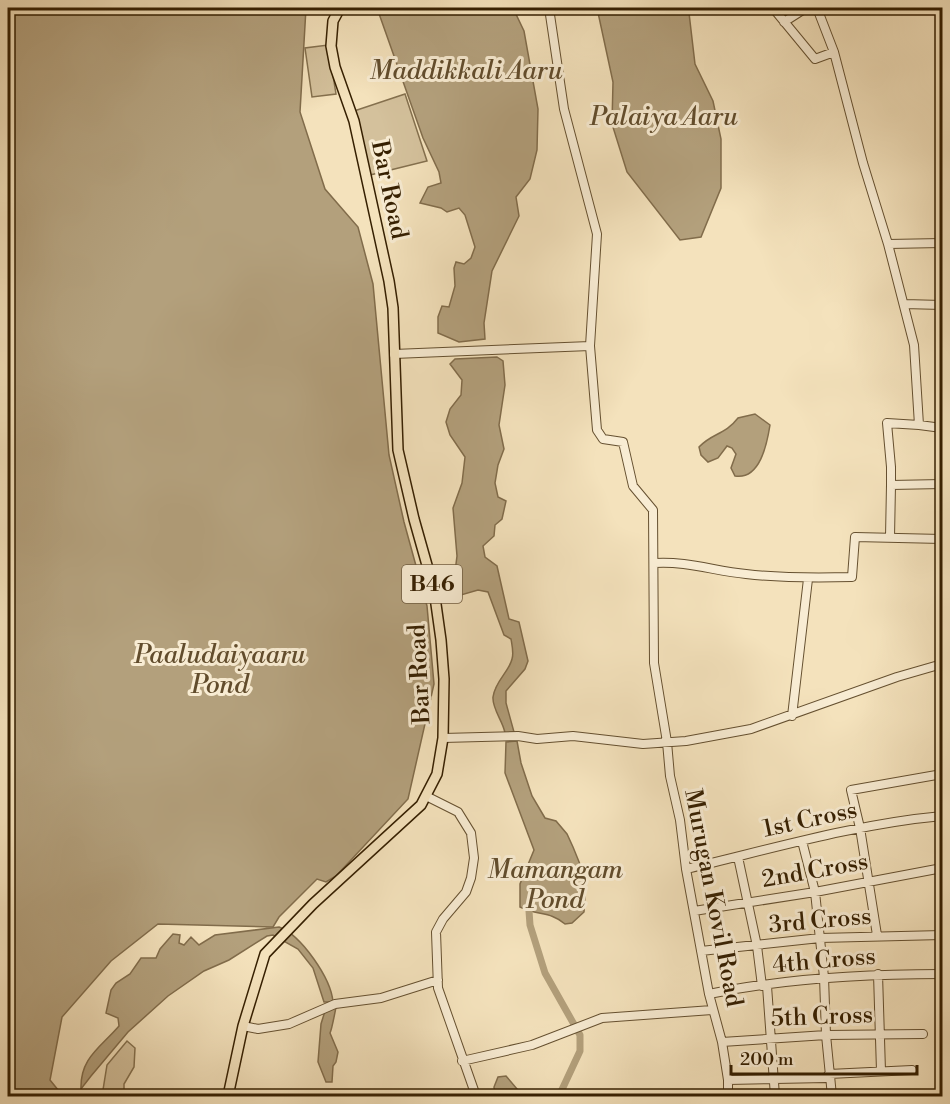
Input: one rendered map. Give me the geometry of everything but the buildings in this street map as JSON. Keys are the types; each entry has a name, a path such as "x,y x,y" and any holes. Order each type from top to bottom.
{"main road":[{"name":"Bar Road","path":"228,1096 243,1026 265,954 313,904 421,805 437,774 443,738 444,679 434,590 398,450 393,308 354,122 334,67 331,46 333,21 340,8"}],"street":[{"path":"394,354 590,346 597,234 564,108 549,8"},
{"path":"773,8 815,59 834,52"},
{"path":"784,22 806,8"},
{"path":"817,8 834,52 904,304 914,345 919,426"},
{"path":"888,244 942,243"},
{"path":"904,304 942,305"},
{"name":"Murugan Kovil Road","path":"590,346 597,430 603,439 623,442 633,486 653,510 654,663 670,776 680,820 686,869 712,1010 722,1042 728,1096"},
{"path":"890,537 891,485 887,423 942,428"},
{"path":"891,485 942,484"},
{"path":"655,563 672,562 745,574 808,579 852,577 855,537 942,538"},
{"path":"792,716 808,579"},
{"path":"443,738 518,736 537,739 573,736 643,744 687,741 751,729 897,677 942,664"},
{"name":"1st Cross","path":"860,828 851,790 942,774"},
{"path":"426,796 458,812 471,833 474,858 466,892 437,927 438,988 476,1096"},
{"name":"1st Cross","path":"686,869 860,828 914,818 942,816"},
{"path":"860,828 877,935"},
{"path":"802,841 815,892 824,977 826,1035 832,1096"},
{"path":"738,857 764,986 775,1096"},
{"name":"2nd Cross","path":"694,911 815,892 942,868"},
{"name":"3rd Cross","path":"701,951 820,938 942,935"},
{"path":"878,974 881,1071"},
{"name":"4th Cross","path":"709,994 744,987 824,977 942,974"},
{"path":"243,1026 258,1029 289,1024 332,1005 381,998 438,980"},
{"path":"462,1061 532,1045 602,1018 712,1010"},
{"name":"5th Cross","path":"722,1042 826,1035 923,1034"},
{"path":"728,1080 826,1078 829,1074 912,1070"}],"shaded area":[{"path":"328,45 336,94 312,97 305,48"},
{"path":"405,94 427,161 370,175 354,111"},
{"path":"127,1041 135,1048 134,1067 124,1084 124,1096 102,1096 107,1065"}],"water":[{"name":"Paaludaiyaaru Pond","path":"8,8 306,8 300,112 325,189 358,227 373,284 389,455 404,522 427,606 434,684 408,799 336,876 326,882 317,879 279,917 273,927 158,924 111,961 62,1017 50,1080 63,1096 8,1096"},
{"name":"Maddikkali Aaru","path":"377,8 513,8 524,31 538,109 537,150 530,179 516,197 519,216 492,271 484,323 485,339 459,342 438,333 438,317 442,306 449,307 455,286 456,262 464,264 471,258 475,247 465,215 459,208 447,212 441,208 420,203 428,187 441,183 439,172 423,138"},
{"name":"Palaiya Aaru","path":"597,8 686,8 689,13 695,64 713,101 721,139 721,188 701,237 680,240 627,172 612,124 613,82"},
{"path":"497,357 503,361 505,385 499,425 504,449 495,483 498,497 506,501 502,519 495,525 494,536 483,546 485,557 497,566 509,619 519,622 528,661 525,669 506,691 506,703 514,732 505,733 494,706 493,697 496,686 512,659 511,639 504,635 488,592 478,590 461,595 454,580 457,556 453,508 462,483 465,457 450,435 446,422 450,409 461,395 462,380 450,364 455,359"},
{"path":"755,414 770,425 761,459 751,472 744,476 735,476 731,468 736,454 732,448 727,446 718,458 708,462 701,455 699,447 704,442 728,428 738,418"},
{"name":"Mamangam Pond","path":"517,741 521,763 532,796 545,818 556,821 567,834 586,879 584,912 572,923 565,924 549,915 520,907 520,884 534,850 505,773 506,742"},
{"path":"279,927 296,939 314,958 327,981 333,1002 324,1002 313,968 298,949 273,935 267,936 229,960 204,971 168,996 128,1032 81,1089 84,1069 92,1054 119,1026 118,1018 106,1013 111,990 116,983 130,974 141,958 156,958 160,949 173,934 180,935 179,943 184,945 191,937 199,945 215,935"},
{"path":"336,1007 330,1033 338,1052 333,1066 332,1082 326,1082 318,1062 321,1024 325,1011"},
{"path":"506,1076 523,1096 495,1096 494,1087 498,1077"}],"waterway":[{"path":"529,911 530,925 545,973 580,1035 580,1051 559,1096"}]}
